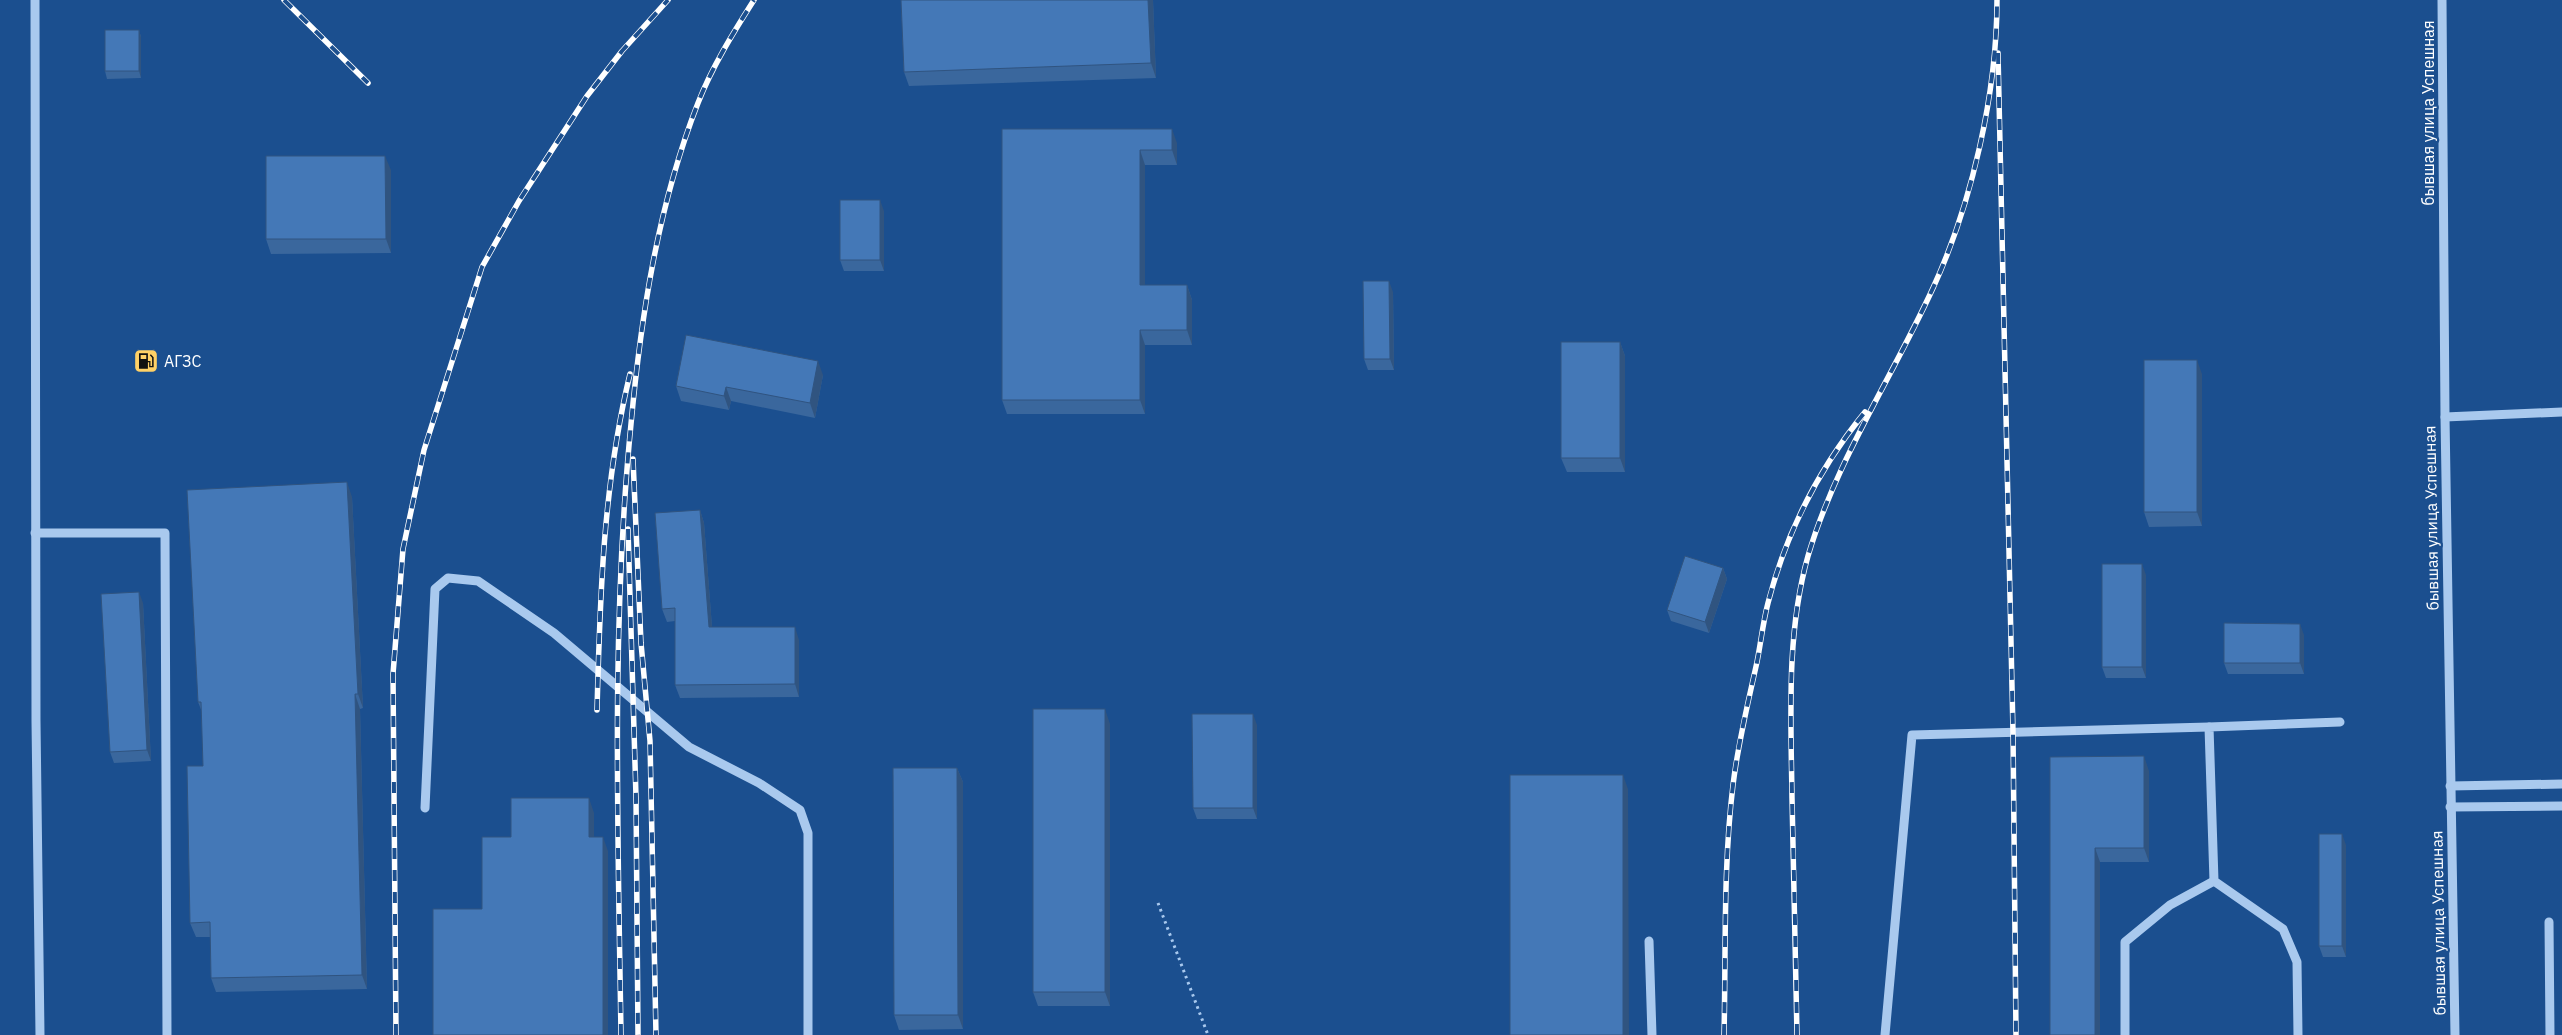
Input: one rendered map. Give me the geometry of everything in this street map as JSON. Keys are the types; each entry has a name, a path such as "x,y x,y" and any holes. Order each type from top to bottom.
{"street":[{"path":"34,0 40,1035"},
{"name":"бывшая улица Успешная","path":"2442,0 2450,807 2456,1035"},
{"path":"2445,418 2562,412"},
{"path":"36,533 164,534 167,1035"},
{"path":"425,808 435,589 448,578 478,581 554,633 689,747 759,783 800,810 808,833 808,1035"},
{"path":"1887,1034 1912,735 2340,722"},
{"path":"2209,727 2214,882"},
{"path":"2450,786 2562,784"},
{"path":"2450,807 2562,806"},
{"path":"2125,1035 2126,942 2170,905 2214,882"},
{"path":"2214,882 2283,929 2297,962 2298,1035"},
{"path":"2549,922 2550,1035"},
{"path":"1649,941 1652,1035"}],"path":[{"path":"1158,902 1208,1035"}],"building":[{"path":"901,0 1148,0 1151,63 904,72"},
{"path":"105,30 139,30 139,71 105,71"},
{"path":"1002,129 1172,129 1172,150 1140,150 1140,285 1187,285 1187,330 1140,330 1140,400 1002,400"},
{"path":"266,156 385,156 386,239 266,239"},
{"path":"840,200 880,200 880,260 840,260"},
{"path":"1363,281 1389,281 1390,359 1364,359"},
{"path":"686,335 818,361 810,403 726,387 724,396 676,386"},
{"path":"1561,342 1620,342 1620,458 1561,458"},
{"path":"2144,360 2197,360 2197,512 2144,512"},
{"path":"347,482 358,694 355,694 362,975 211,978 210,922 190,923 187,766 203,766 201,702 198,702 187,490"},
{"path":"700,510 709,627 795,627 795,684 675,685 675,608 662,609 655,513"},
{"path":"1685,556 1723,568 1705,622 1667,610"},
{"path":"2102,564 2142,564 2142,667 2102,667"},
{"path":"139,592 147,750 110,752 101,594"},
{"path":"2224,623 2300,624 2300,663 2224,663"},
{"path":"1033,709 1105,709 1105,992 1033,992"},
{"path":"1192,714 1253,714 1253,808 1193,808"},
{"path":"2144,756 2144,848 2095,848 2095,1035 2050,1035 2050,757"},
{"path":"893,768 957,768 958,1015 894,1015"},
{"path":"1510,775 1623,775 1623,1035 1510,1035"},
{"path":"511,798 589,798 589,837 603,837 603,1035 433,1035 433,909 482,909 482,837 511,837"},
{"path":"2319,834 2342,834 2342,946 2319,946"}],"railway":[{"path":"284,0 368,83"},
{"path":"396,1035 393,674 403,549 424,450 482,267 519,201 587,96 622,51 668,0"},
{"path":"621,1035 617,729 618,653 625,500 640,343 653,261 672,181 684,142 698,103 716,63 754,0"},
{"path":"1797,1035 1791,676 1796,615 1801,585 1808,556 1834,487 1849,453 1933,288 1959,220 1980,147 1987,110 1996,36 1997,0"},
{"path":"1998,53 2013,732 2016,1035"},
{"path":"597,710 604,541 608,499 621,416 630,374"},
{"path":"1724,1035 1726,878 1733,785 1766,610 1784,551 1806,502 1833,455 1865,412"},
{"path":"633,459 641,643 650,741 656,1035"},
{"path":"628,529 636,797 638,1035"}],"place":[{"name":"АГЗС","path":"146,361"}]}
